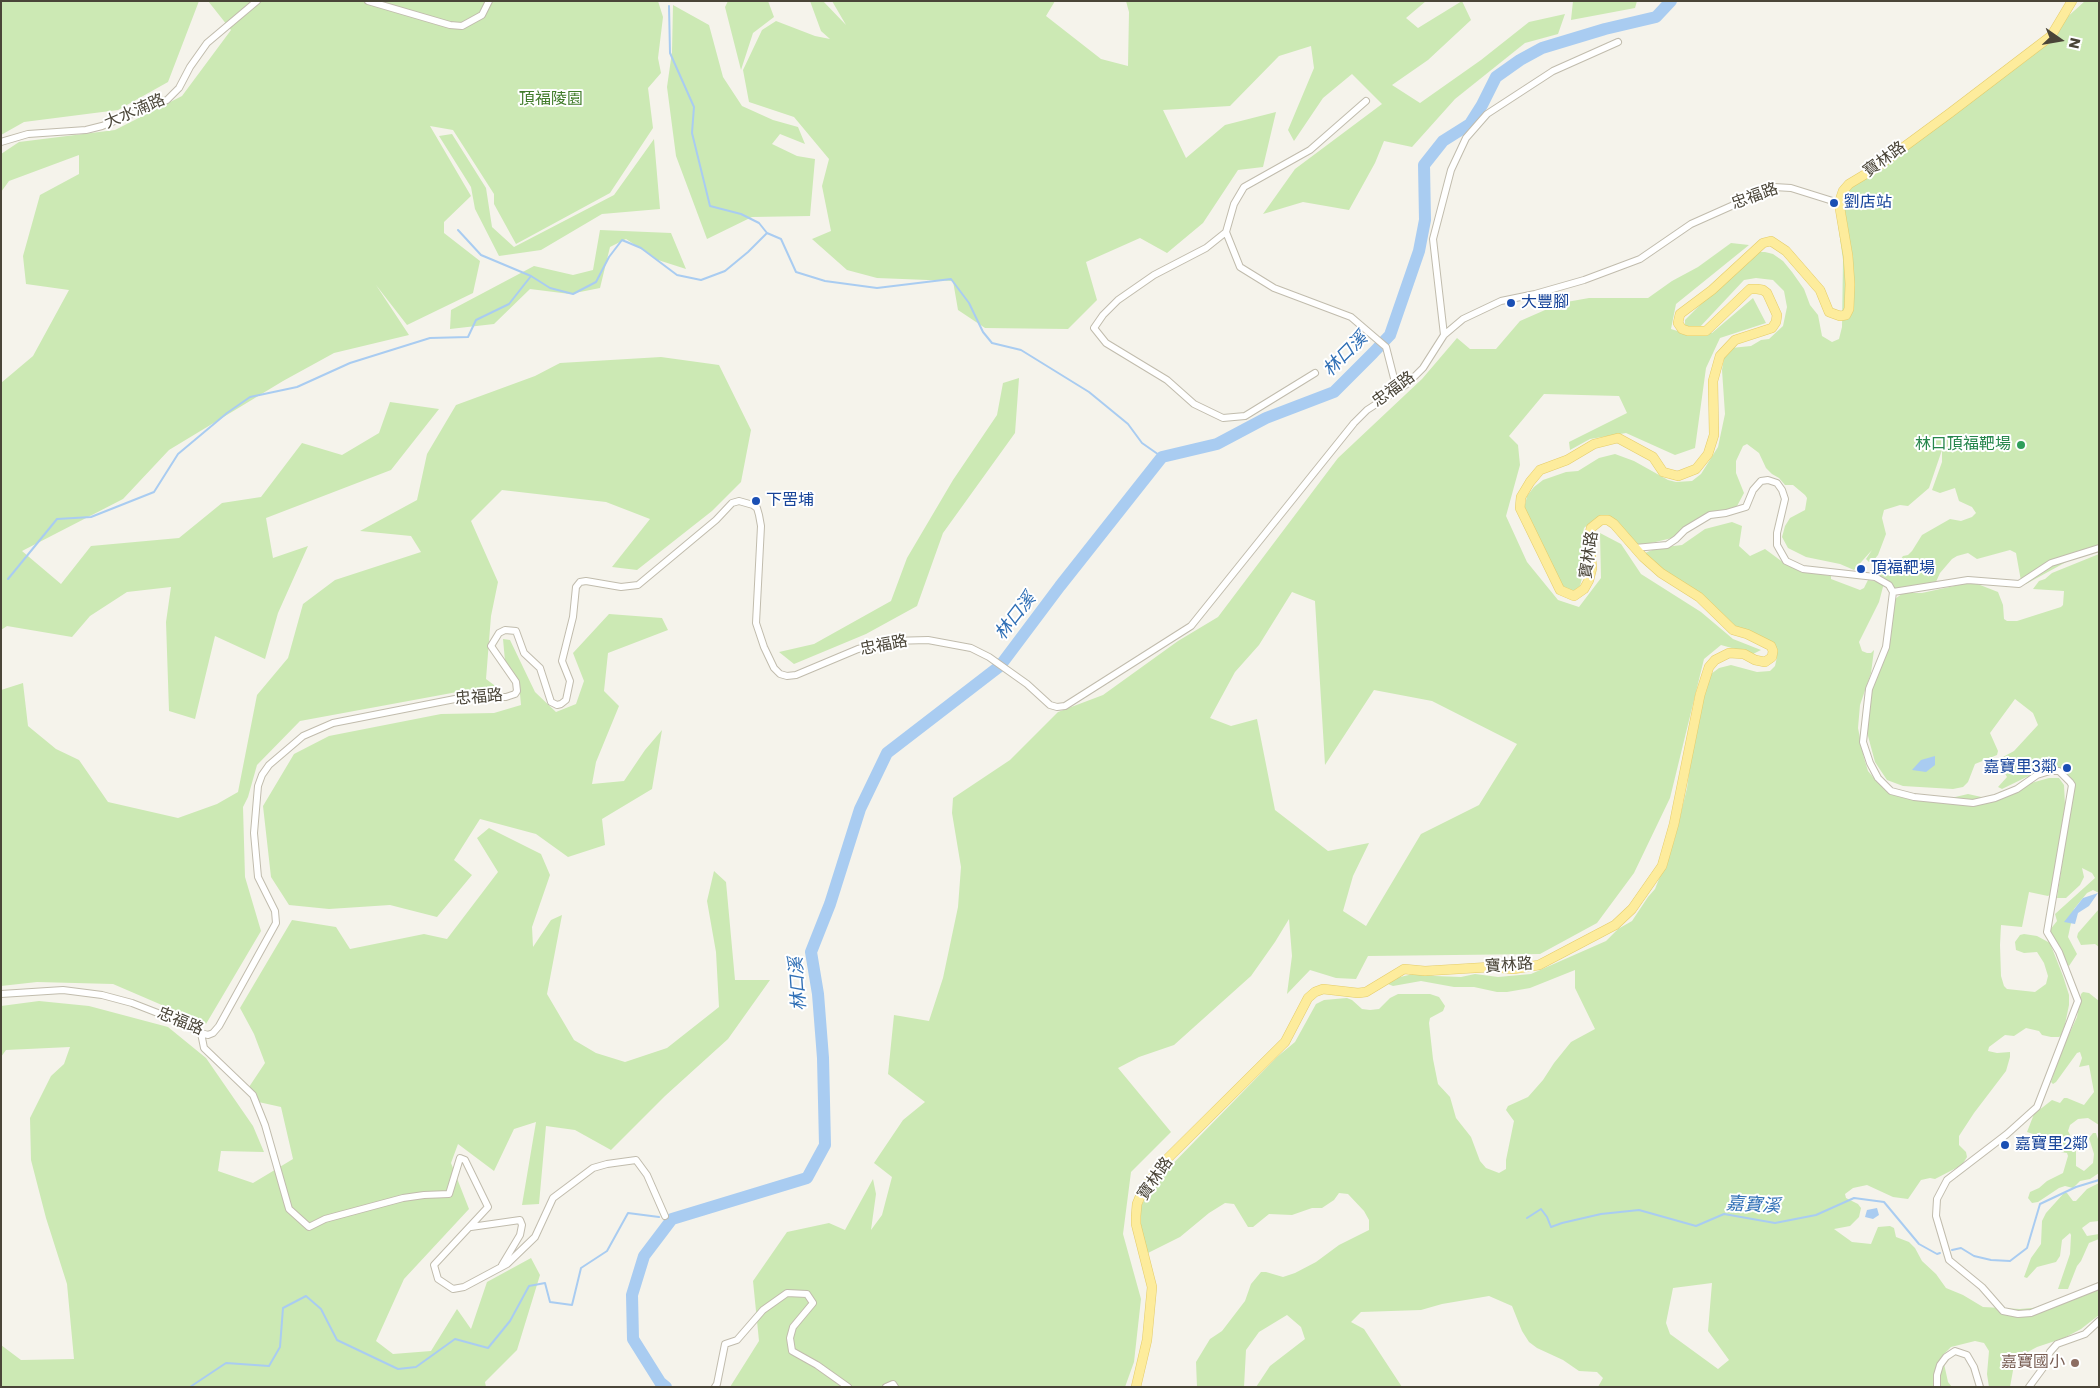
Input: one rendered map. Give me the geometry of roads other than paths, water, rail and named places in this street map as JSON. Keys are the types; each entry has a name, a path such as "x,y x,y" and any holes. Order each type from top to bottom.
{"main road":[{"name":"寶林路","path":"1136,1387 1147,1340 1152,1287 1136,1224 1138,1204 1142,1192 1164,1162 1285,1042 1308,998 1315,992 1323,989 1358,993 1366,992 1404,969 1425,971 1491,967 1513,969 1539,965 1615,925 1632,909 1662,866 1674,824 1700,695 1709,667 1715,660 1737,652 1755,660 1768,661 1773,651 1771,646 1762,640 1733,630 1699,597 1661,573 1608,520 1596,522 1591,528 1592,568 1589,580 1580,592 1574,596 1566,594 1560,590 1547,567 1520,508 1521,497 1540,470 1567,460 1594,444 1618,438 1653,457 1664,472 1678,476 1696,469 1708,454 1714,435 1713,381 1720,356 1736,340 1772,328 1776,322 1777,315 1767,293 1757,289 1750,289 1706,331 1685,330 1679,326 1679,317 1763,243 1771,241 1786,251 1814,282 1820,290 1829,312 1844,316 1848,309 1850,284 1848,256 1839,202 1843,191 1849,184 1950,114 2051,36 2072,1"}],"street":[{"name":"大水湳路","path":"1,142 28,134 86,130 102,126 166,100 179,88 190,67 207,43 257,1"},
{"path":"368,1 450,26 462,26 482,15 489,1"},
{"path":"1444,335 1433,239 1452,170 1466,138 1487,114 1553,71 1618,42"},
{"path":"1316,373 1245,416 1223,418 1194,404 1167,380 1106,343 1094,328 1103,315 1118,300 1154,275 1206,248 1226,232 1234,204 1244,187 1310,150 1366,101"},
{"name":"忠福路","path":"1,994 63,990 102,995 132,1003 168,1017 200,1033 208,1035 213,1033 219,1026 276,923 275,911 258,877 254,833 258,786 262,775 269,765 303,736 333,723 465,697 506,697 515,694 517,691 516,682 491,646 499,632 505,630 516,632 524,653 540,668 552,702 557,705 562,704 566,700 570,682 562,661 574,616 576,587 580,582 586,581 621,587 638,585 716,520 732,503 739,501 753,505 757,508 759,515 761,526 756,623 771,661 780,674 796,676 858,649 891,641 918,639 971,648 989,657 1027,684 1050,705 1057,707 1065,706 1191,626 1354,423 1367,410 1406,384 1423,368 1444,335 1463,319 1501,301 1535,294 1584,280 1640,259 1691,224 1774,187 1791,188 1839,202"},
{"path":"1226,232 1240,267 1274,288 1351,317 1386,347 1397,390"},
{"path":"1635,548 1667,544 1676,539 1685,530 1710,515 1726,513 1746,506 1753,490 1761,481 1768,480 1777,483 1782,490 1784,499 1777,533 1777,545 1786,562 1803,569 1875,577 1890,585 1893,592 1886,647 1869,689 1863,742 1870,763 1878,778 1891,791 1914,797 1972,803 1995,798 2017,789 2037,775 2050,771 2058,771 2072,785 2047,932 2059,952 2078,1001 2037,1107 2007,1134 1947,1180 1937,1199 1936,1216 1949,1260 1982,1287 2003,1310 2018,1314 2031,1313 2099,1286"},
{"path":"1893,592 1968,580 2019,584 2051,563 2099,548"},
{"path":"200,1033 204,1048 253,1095 265,1126 289,1209 309,1226 325,1219 403,1198 449,1194 460,1158 465,1160 488,1207 434,1265 438,1279 453,1290 464,1287 512,1260 535,1237 553,1198 593,1168 636,1160 647,1175 665,1216"},
{"path":"471,1227 520,1220 522,1225 520,1235 500,1268"},
{"path":"715,1387 725,1344 737,1340 763,1310 787,1293 807,1294 812,1303 793,1327 790,1338 792,1352 817,1365 848,1387"},
{"path":"2029,1387 2043,1368 2050,1352 2058,1344 2085,1334 2099,1321"},
{"path":"1937,1387 1937,1375 1940,1365 1955,1350 1966,1355 1974,1366 1980,1387"},
{"path":"886,1387 893,1384 895,1387"}],"water":[{"path":"1935,756 1935,765 1926,772 1912,770 1921,760"},
{"path":"2098,893 2089,906 2078,913 2075,924 2064,922 2083,898"},
{"path":"1877,1208 1879,1215 1873,1219 1865,1217 1867,1210"}],"waterway":[{"name":"林口溪","path":"666,1387 660,1382 633,1339 632,1295 644,1256 672,1219 807,1178 825,1145 823,1058 818,994 811,952 830,904 860,809 887,753 1000,666 1060,586 1162,457 1217,444 1266,418 1334,392 1390,335 1419,251 1425,220 1424,165 1443,141 1470,124 1496,77 1520,60 1542,48 1605,29 1656,17 1671,1"},
{"path":"669,6 670,53 694,107 692,133 710,206 741,214 759,223 767,233"},
{"path":"458,230 481,255 531,276"},
{"path":"8,579 57,519 91,517 154,492 178,454 227,413 250,397 297,387 350,363 430,338 468,337 476,320 509,304 531,276 550,288 573,294 596,282 609,257 622,240 641,248 677,275 701,280 725,271 767,233 781,239 796,272 825,281 877,288 951,279 969,303 983,332 992,343 1021,350 1089,392 1128,424 1142,443 1162,457"},
{"name":"嘉寶溪","path":"1952,1250 1961,1248 1974,1256 1991,1260 2010,1261 2027,1248 2040,1204 2076,1187 2099,1180"},
{"name":"嘉寶溪","path":"1527,1218 1541,1209 1551,1227 1601,1214 1639,1210 1696,1226 1724,1214 1775,1223 1816,1215 1854,1198 1884,1202 1919,1244 1937,1254 1940,1253"},
{"path":"190,1387 226,1363 269,1366 280,1347 283,1308 306,1296 321,1309 337,1340 398,1369 416,1367 455,1339 488,1348 510,1321 529,1286 545,1283 550,1302 572,1305 581,1268 607,1251 628,1213 659,1217"}],"place":[{"name":"劉店站","path":"1834,203"},
{"name":"大豐腳","path":"1511,303"},
{"name":"林口頂福靶場","path":"2021,445"},
{"name":"下罟埔","path":"756,501"},
{"name":"頂福靶場","path":"1861,569"},
{"name":"嘉寶里3鄰","path":"2067,768"},
{"name":"嘉寶里2鄰","path":"2005,1145"},
{"name":"嘉寶國小","path":"2075,1363"}],"park label":[{"name":"頂福陵園","path":"551,100"}]}
